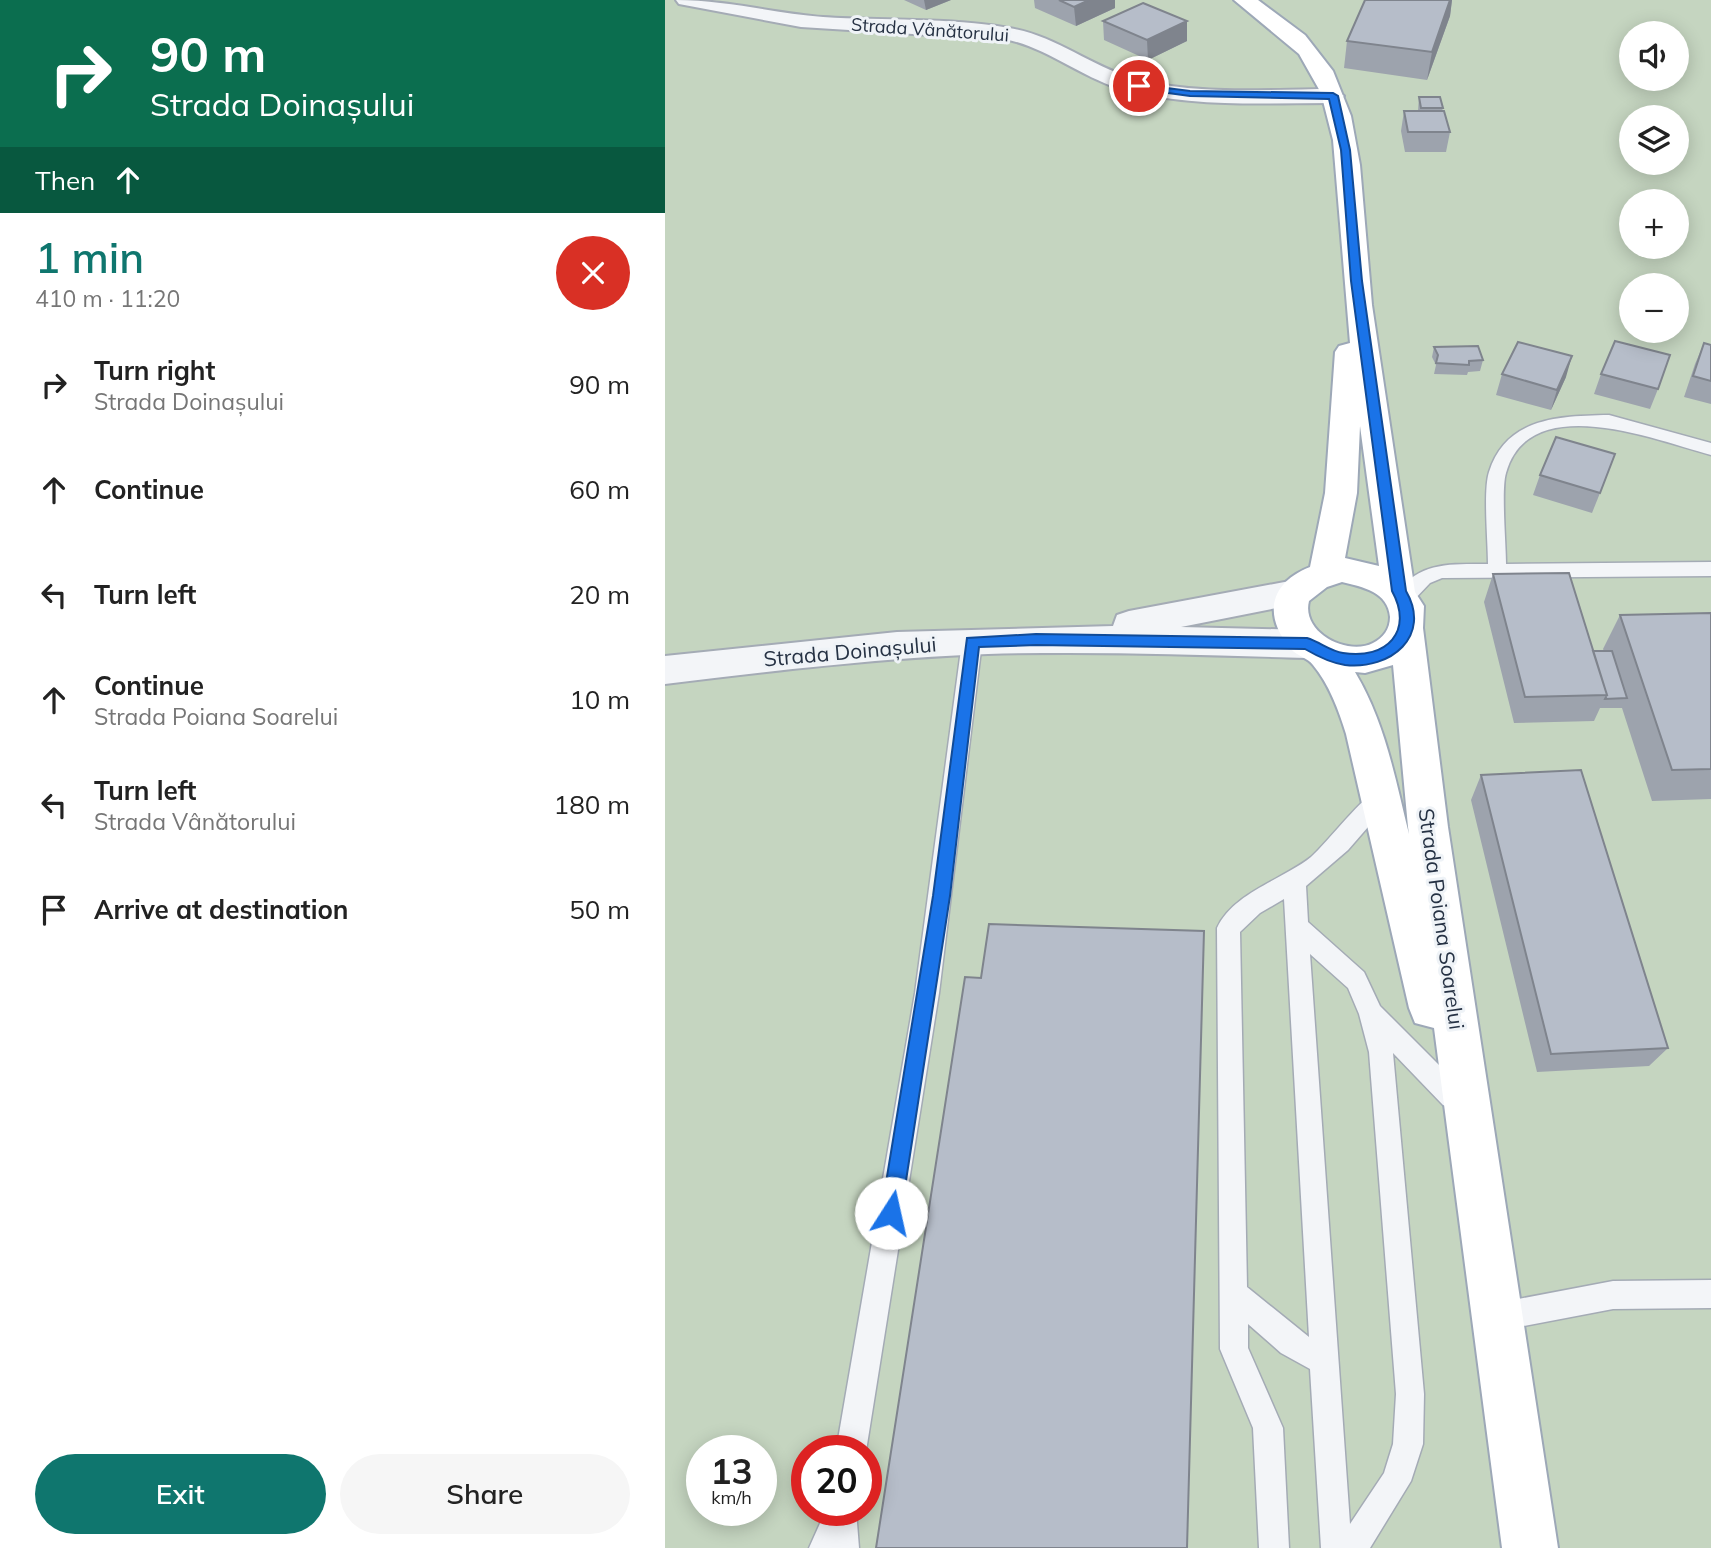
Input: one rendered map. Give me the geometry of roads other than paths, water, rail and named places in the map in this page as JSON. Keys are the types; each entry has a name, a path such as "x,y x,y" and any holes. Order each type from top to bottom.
{"main road":[{"name":"Strada Poiana Soarelui","path":"1244,0 1299,41 1323,72 1333,96 1346,150 1354,260 1403,606 1428,827 1530,1548"},
{"name":"Strada Poiana Soarelui","path":"1327,573 1341,493 1354,260"},
{"path":"1359,571 1374,576 1403,606 1399,643 1375,656 1345,659 1316,649 1296,632 1290,619 1290,606 1295,593 1313,577 1327,573 1359,571"},
{"name":"Strada Poiana Soarelui","path":"1316,649 1355,705 1480,1208"}],"street":[{"name":"Strada Vânătorului","path":"687,0 758,16 837,24 955,28 1012,35 1046,44 1112,78 1153,89 1190,93 1333,96"},
{"name":"Strada Doinașului","path":"1036,640 1295,593"},
{"name":"Strada Doinașului","path":"665,670 879,647 972,642 1036,640 1316,649"}],"lane":[{"path":"1497,571 1497,473 1518,437 1560,421 1609,420 1711,449"},
{"path":"1403,606 1423,578 1440,571 1711,569"},
{"path":"854,1435 927,993 972,642"},
{"path":"1274,1548 1268,1428 1234,1349 1228,928 1248,905 1294,881 1346,841 1380,798"},
{"path":"1294,881 1336,1548"},
{"path":"1297,927 1356,980 1371,1014 1381,1052 1410,1394 1408,1444 1396,1481 1352,1548"},
{"path":"1371,1014 1452,1096"},
{"path":"1233,1293 1291,1343 1326,1362"},
{"path":"1497,1317 1613,1295 1711,1294"},
{"path":"824,1548 834,1526"},
{"path":"842,1526 844,1548"}]}
